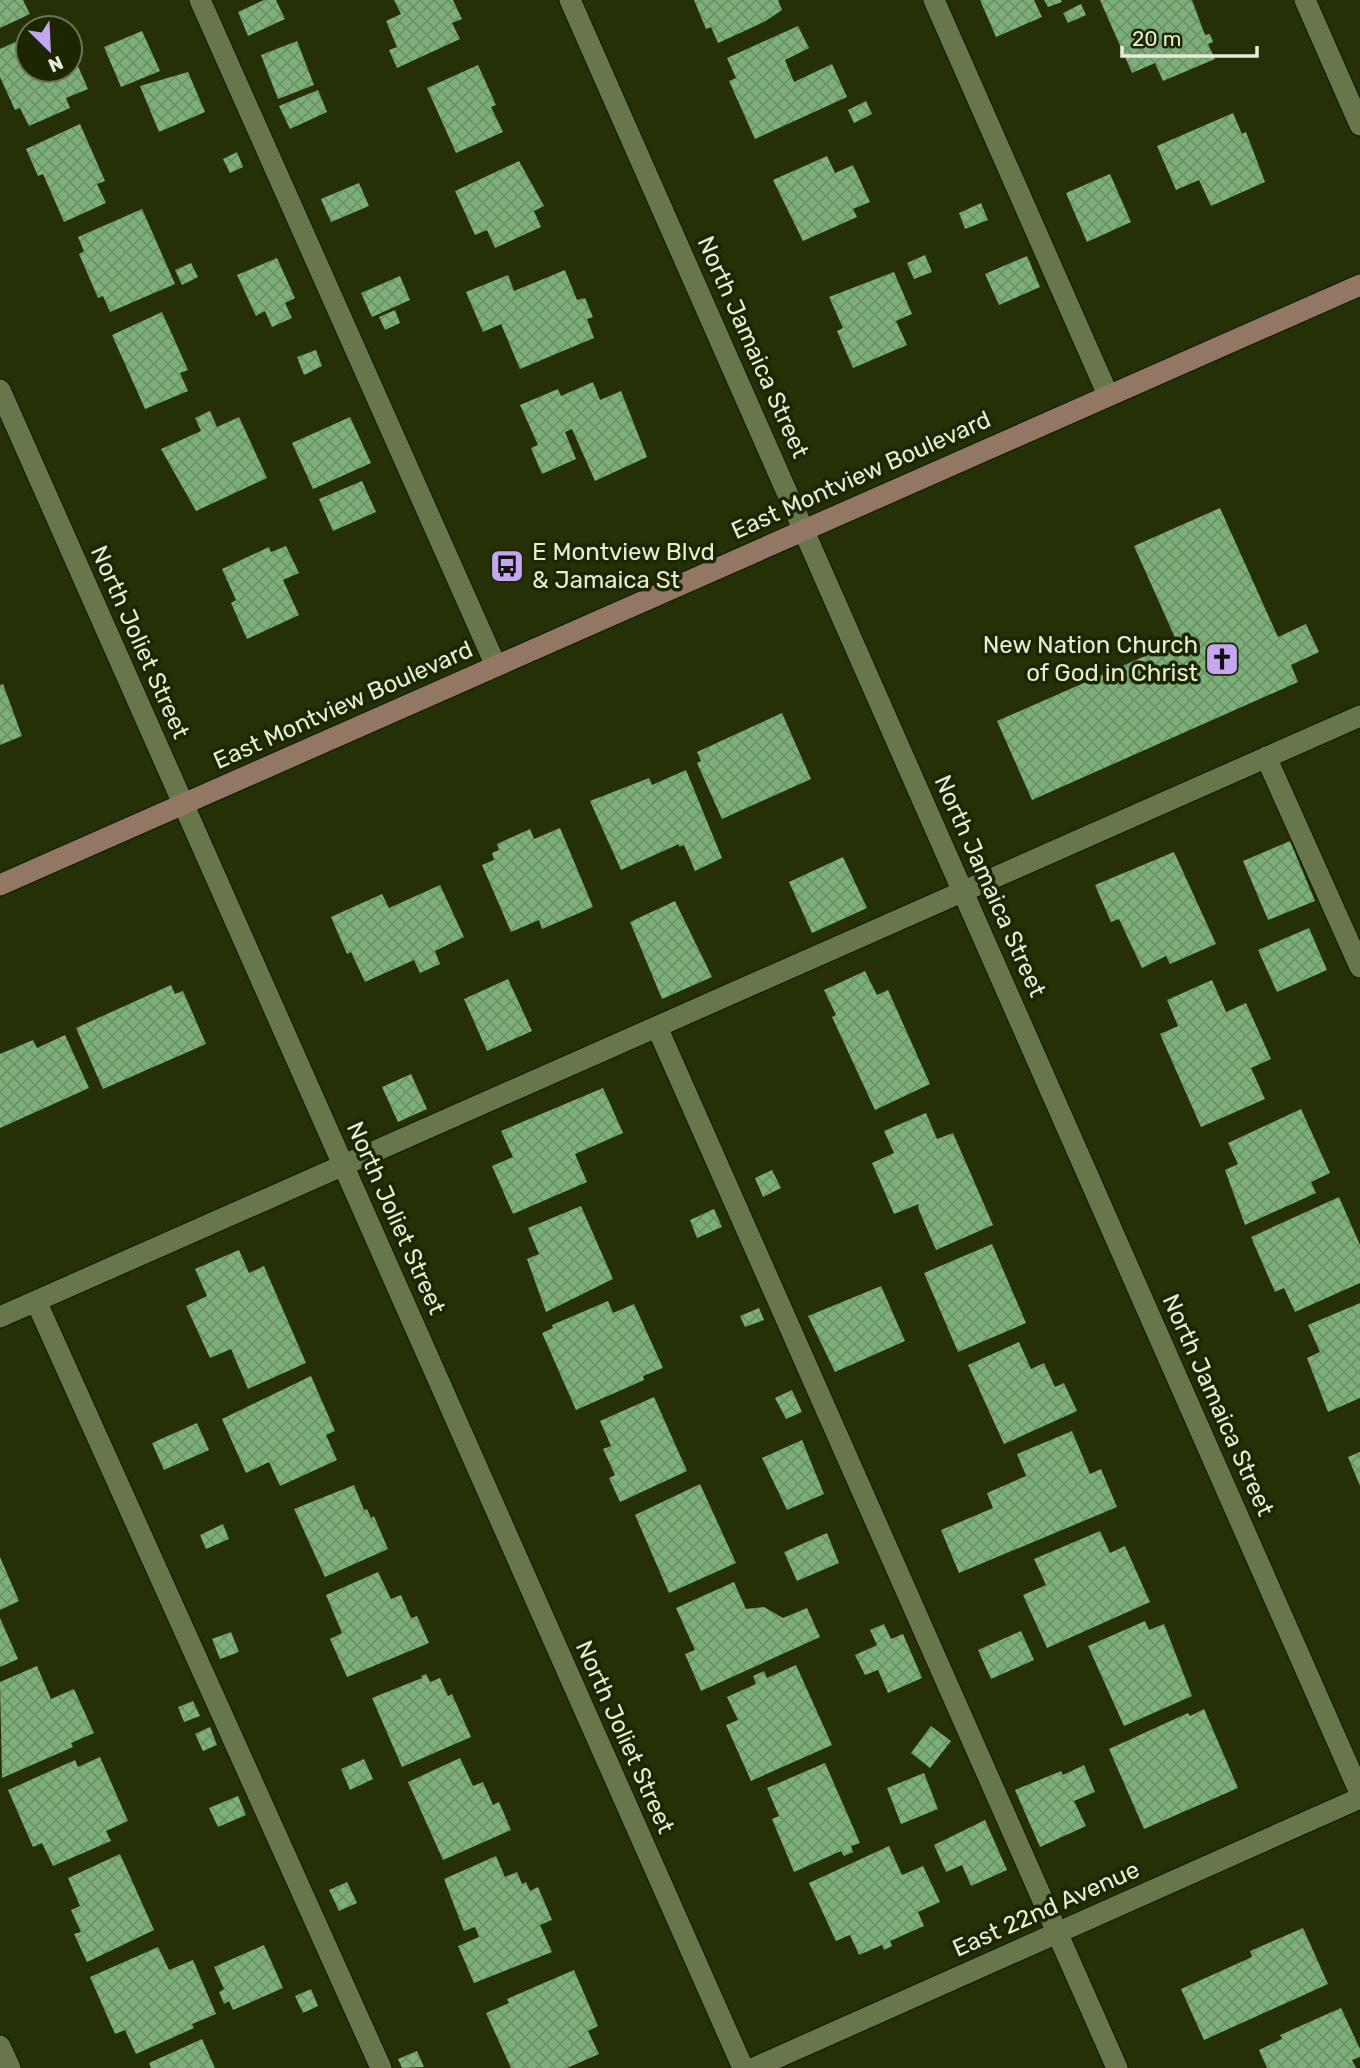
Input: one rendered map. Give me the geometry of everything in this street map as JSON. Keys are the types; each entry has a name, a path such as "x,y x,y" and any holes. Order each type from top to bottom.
{"main road":[{"name":"East Montview Boulevard","path":"0,885 1360,285"}],"street":[{"path":"200,0 496,666"},
{"name":"North Jamaica Street","path":"570,0 1360,1796"},
{"path":"934,0 1108,395"},
{"path":"1305,0 1360,125"},
{"name":"North Joliet Street","path":"0,390 743,2068"},
{"path":"0,1317 1360,716"},
{"path":"1266,757 1360,967"},
{"path":"657,1027 1117,2068"},
{"path":"36,1301 380,2068"},
{"name":"East 22nd Avenue","path":"754,2068 1360,1796"},
{"path":"0,2046 10,2068"}],"building":[{"path":"0,0 23,0 30,14 14,14 14,21 0,28"},
{"path":"264,0 276,0 285,19 248,36 238,12"},
{"path":"394,0 453,0 462,19 452,23 460,39 397,68 389,50 397,47 386,21 401,14"},
{"path":"694,0 778,0 782,10 764,22 718,43 711,27 706,29"},
{"path":"980,0 1034,0 1042,17 996,37"},
{"path":"1044,0 1061,0 1062,2 1048,7"},
{"path":"1100,0 1192,0 1205,35 1210,34 1213,42 1208,44 1215,59 1163,81 1155,63 1132,73"},
{"path":"1081,4 1086,15 1068,23 1063,13"},
{"path":"798,26 809,48 785,60 794,82 832,64 847,97 755,139 729,81 736,78 727,58"},
{"path":"142,31 160,71 121,87 104,47"},
{"path":"297,41 314,85 278,99 261,55"},
{"path":"14,42 14,84 84,84 84,80 88,89 66,98 70,108 29,126 20,108 15,110 0,77 0,49"},
{"path":"478,65 496,105 491,107 503,132 456,153 427,88"},
{"path":"188,72 205,112 159,132 140,86"},
{"path":"318,90 327,112 290,129 279,106"},
{"path":"866,101 872,114 854,123 848,110"},
{"path":"1233,113 1242,134 1246,132 1265,182 1211,206 1199,180 1176,190 1157,146"},
{"path":"80,124 105,181 97,184 106,203 64,222 43,174 38,176 26,149"},
{"path":"237,152 243,167 230,173 223,159"},
{"path":"827,156 835,173 853,165 870,202 853,209 857,217 803,241 773,180"},
{"path":"519,161 544,206 534,211 541,227 495,248 487,230 475,235 455,191"},
{"path":"1110,174 1131,222 1087,242 1066,193"},
{"path":"359,183 369,206 331,222 321,199"},
{"path":"981,203 988,220 965,229 959,213"},
{"path":"142,209 175,284 110,312 103,296 98,298 79,254 84,251 78,237"},
{"path":"925,255 932,272 914,279 907,263"},
{"path":"1027,256 1040,287 999,305 985,274"},
{"path":"277,258 295,298 285,303 292,318 272,327 265,311 256,316 237,275"},
{"path":"191,263 198,277 182,285 175,270"},
{"path":"565,270 577,300 585,298 593,317 587,319 594,338 520,369 501,324 483,332 466,292 508,275 514,291"},
{"path":"894,272 912,314 896,321 907,345 853,368 837,331 843,328 829,297"},
{"path":"400,276 410,300 372,317 361,293"},
{"path":"395,310 400,323 385,330 379,317"},
{"path":"162,312 188,370 180,373 188,391 145,409 112,335"},
{"path":"316,350 322,366 304,375 297,357"},
{"path":"593,382 600,400 621,391 647,457 595,481 572,429 565,432 576,459 542,474 531,448 538,445 520,405 558,389 561,396"},
{"path":"210,411 217,427 239,417 267,478 196,511 161,449 201,431 195,418"},
{"path":"350,417 371,463 313,489 292,443"},
{"path":"362,481 376,512 333,531 319,499"},
{"name":"New Nation Church of God in Christ","path":"1220,508 1278,637 1306,624 1319,652 1291,665 1298,682 1032,800 997,721 1177,642 1134,546"},
{"path":"286,546 299,573 283,580 299,615 247,639 231,603 236,600 222,569 269,547 271,552"},
{"path":"3,684 22,736 0,745 0,685"},
{"path":"782,713 811,779 722,819 697,763 701,761 697,752"},
{"path":"686,770 722,858 695,871 684,845 679,847 679,844 621,870 590,801 649,778 652,785"},
{"path":"560,828 593,907 542,929 539,920 511,932 482,865 494,860 492,853 499,850 497,844 530,829 534,839"},
{"path":"1290,841 1315,901 1268,920 1243,861"},
{"path":"1174,852 1216,944 1170,964 1166,956 1142,968 1119,919 1111,922 1095,885"},
{"path":"843,857 867,908 812,933 789,882"},
{"path":"440,885 464,937 435,951 440,964 420,973 414,960 365,982 351,952 347,954 331,917 382,894 389,908"},
{"path":"675,901 712,977 662,999 630,922"},
{"path":"1309,928 1327,970 1277,992 1258,950"},
{"path":"865,971 877,995 888,990 930,1084 875,1110 832,1017 836,1015 824,990"},
{"path":"508,979 532,1031 487,1051 464,999"},
{"path":"1212,980 1226,1012 1246,1003 1271,1059 1251,1068 1265,1099 1201,1127 1160,1034 1178,1026 1167,1000"},
{"path":"171,985 175,994 183,991 206,1044 103,1089 76,1028"},
{"path":"65,1035 89,1088 0,1128 0,1054 33,1040 37,1048"},
{"path":"411,1074 427,1109 398,1122 382,1087"},
{"path":"603,1088 623,1133 575,1154 587,1182 513,1214 492,1166 513,1157 501,1131"},
{"path":"1301,1109 1330,1173 1311,1182 1316,1193 1245,1225 1225,1170 1238,1164 1228,1143"},
{"path":"926,1113 937,1139 953,1133 993,1225 936,1250 918,1208 919,1204 894,1214 872,1163 894,1153 884,1131"},
{"path":"772,1170 781,1188 763,1197 755,1178"},
{"path":"1339,1197 1360,1245 1360,1283 1295,1312 1284,1288 1275,1292 1251,1237"},
{"path":"581,1206 613,1279 546,1312 527,1259 539,1254 528,1228"},
{"path":"714,1209 722,1227 697,1238 690,1220"},
{"path":"992,1244 1026,1323 958,1352 924,1273"},
{"path":"239,1250 249,1273 264,1266 306,1363 248,1389 231,1349 210,1358 186,1306 207,1296 195,1269"},
{"path":"881,1286 905,1341 835,1372 808,1316"},
{"path":"608,1301 613,1313 634,1304 663,1368 643,1376 644,1380 576,1410 542,1333 553,1328 552,1325"},
{"path":"1360,1303 1360,1398 1328,1412 1307,1358 1320,1352 1308,1325"},
{"path":"759,1308 764,1320 745,1327 740,1316"},
{"path":"1019,1342 1031,1369 1044,1363 1055,1387 1064,1383 1077,1411 1004,1444 968,1365"},
{"path":"311,1376 335,1431 326,1435 337,1460 280,1486 269,1462 246,1473 222,1419"},
{"path":"792,1390 802,1412 786,1419 775,1398"},
{"path":"654,1397 687,1471 620,1502 609,1478 615,1475 603,1449 611,1446 600,1421"},
{"path":"197,1423 209,1450 164,1470 152,1443"},
{"path":"1072,1431 1090,1474 1101,1469 1117,1507 959,1573 941,1530 993,1508 987,1493 1026,1476 1017,1454"},
{"path":"802,1440 824,1494 787,1510 762,1458"},
{"path":"1360,1452 1360,1486 1348,1457"},
{"path":"700,1484 736,1563 669,1593 635,1515"},
{"path":"354,1485 364,1510 367,1509 371,1518 374,1516 388,1549 325,1577 294,1509"},
{"path":"223,1524 229,1539 206,1549 200,1535"},
{"path":"1100,1531 1110,1553 1125,1546 1150,1602 1047,1648 1023,1595 1046,1585 1034,1559"},
{"path":"827,1533 839,1563 797,1581 784,1552"},
{"path":"0,1557 19,1601 0,1610"},
{"path":"378,1572 391,1599 401,1595 411,1618 417,1616 429,1643 347,1677 330,1639 342,1633 326,1595"},
{"path":"734,1582 746,1609 764,1607 783,1618 807,1608 820,1637 701,1691 685,1654 695,1650 676,1608"},
{"path":"0,1618 18,1659 0,1667"},
{"path":"1145,1621 1149,1630 1164,1624 1192,1696 1124,1726 1088,1646"},
{"path":"884,1624 891,1639 903,1634 922,1678 888,1693 878,1670 865,1675 855,1655 877,1645 870,1630"},
{"path":"1021,1631 1034,1660 991,1679 978,1650"},
{"path":"231,1632 239,1652 220,1659 212,1639"},
{"path":"796,1665 832,1745 751,1781 726,1725 738,1720 727,1697 756,1684 753,1676 764,1671 767,1678"},
{"path":"37,1666 51,1699 74,1689 94,1733 71,1743 73,1747 2,1778 0,1682"},
{"path":"426,1674 430,1682 440,1678 448,1696 452,1694 471,1737 402,1767 372,1698"},
{"path":"193,1701 200,1716 184,1722 178,1707"},
{"path":"1204,1709 1238,1788 1144,1829 1109,1749 1188,1713 1190,1716"},
{"path":"931,1726 951,1741 930,1768 911,1753"},
{"path":"210,1727 217,1745 203,1751 195,1734"},
{"path":"100,1757 128,1821 106,1831 111,1841 53,1866 42,1843 33,1847 8,1790 75,1760 78,1767"},
{"path":"460,1758 473,1786 483,1782 493,1805 499,1802 511,1830 443,1860 408,1782"},
{"path":"364,1759 373,1779 350,1790 341,1769"},
{"path":"825,1763 860,1843 851,1846 853,1852 844,1856 841,1851 794,1872 772,1819 779,1816 767,1788"},
{"path":"1084,1765 1095,1792 1074,1801 1086,1826 1040,1847 1015,1790 1061,1771 1063,1775"},
{"path":"924,1773 938,1809 901,1824 887,1788"},
{"path":"238,1796 246,1815 218,1827 209,1808"},
{"path":"985,1820 1007,1870 971,1886 962,1865 946,1872 934,1845"},
{"path":"889,1846 902,1875 923,1866 940,1902 918,1912 924,1926 890,1941 892,1946 884,1950 882,1945 859,1955 850,1935 836,1941 809,1883"},
{"path":"120,1854 154,1930 87,1962 74,1934 81,1932 71,1910 80,1906 68,1878"},
{"path":"496,1856 505,1877 517,1872 522,1884 526,1882 530,1891 538,1887 552,1920 540,1925 552,1952 474,1983 458,1946 479,1937 475,1927 464,1931 444,1879"},
{"path":"347,1882 357,1903 339,1911 329,1890"},
{"path":"1303,1928 1328,1984 1204,2040 1181,1989 1252,1957 1250,1951"},
{"path":"264,1945 283,1988 233,2010 229,2001 224,2004 219,1992 224,1989 214,1967"},
{"path":"158,1947 169,1970 193,1960 216,2014 192,2024 194,2028 136,2054 125,2030 115,2034 90,1977"},
{"path":"574,1970 598,2026 588,2031 599,2054 567,2068 511,2068 486,2013 509,2003 507,1999"},
{"path":"311,1989 318,2006 303,2013 295,1996"},
{"path":"1341,2008 1360,2049 1360,2057 1352,2060 1356,2068 1267,2068 1259,2050 1282,2039 1280,2035"},
{"path":"202,2039 215,2068 151,2068 149,2063"},
{"path":"417,2051 424,2067 402,2068 398,2059"}],"place":[{"name":"E Montview Blvd & Jamaica St","path":"507,566"},
{"name":"New Nation Church of God in Christ","path":"1222,659"}]}
